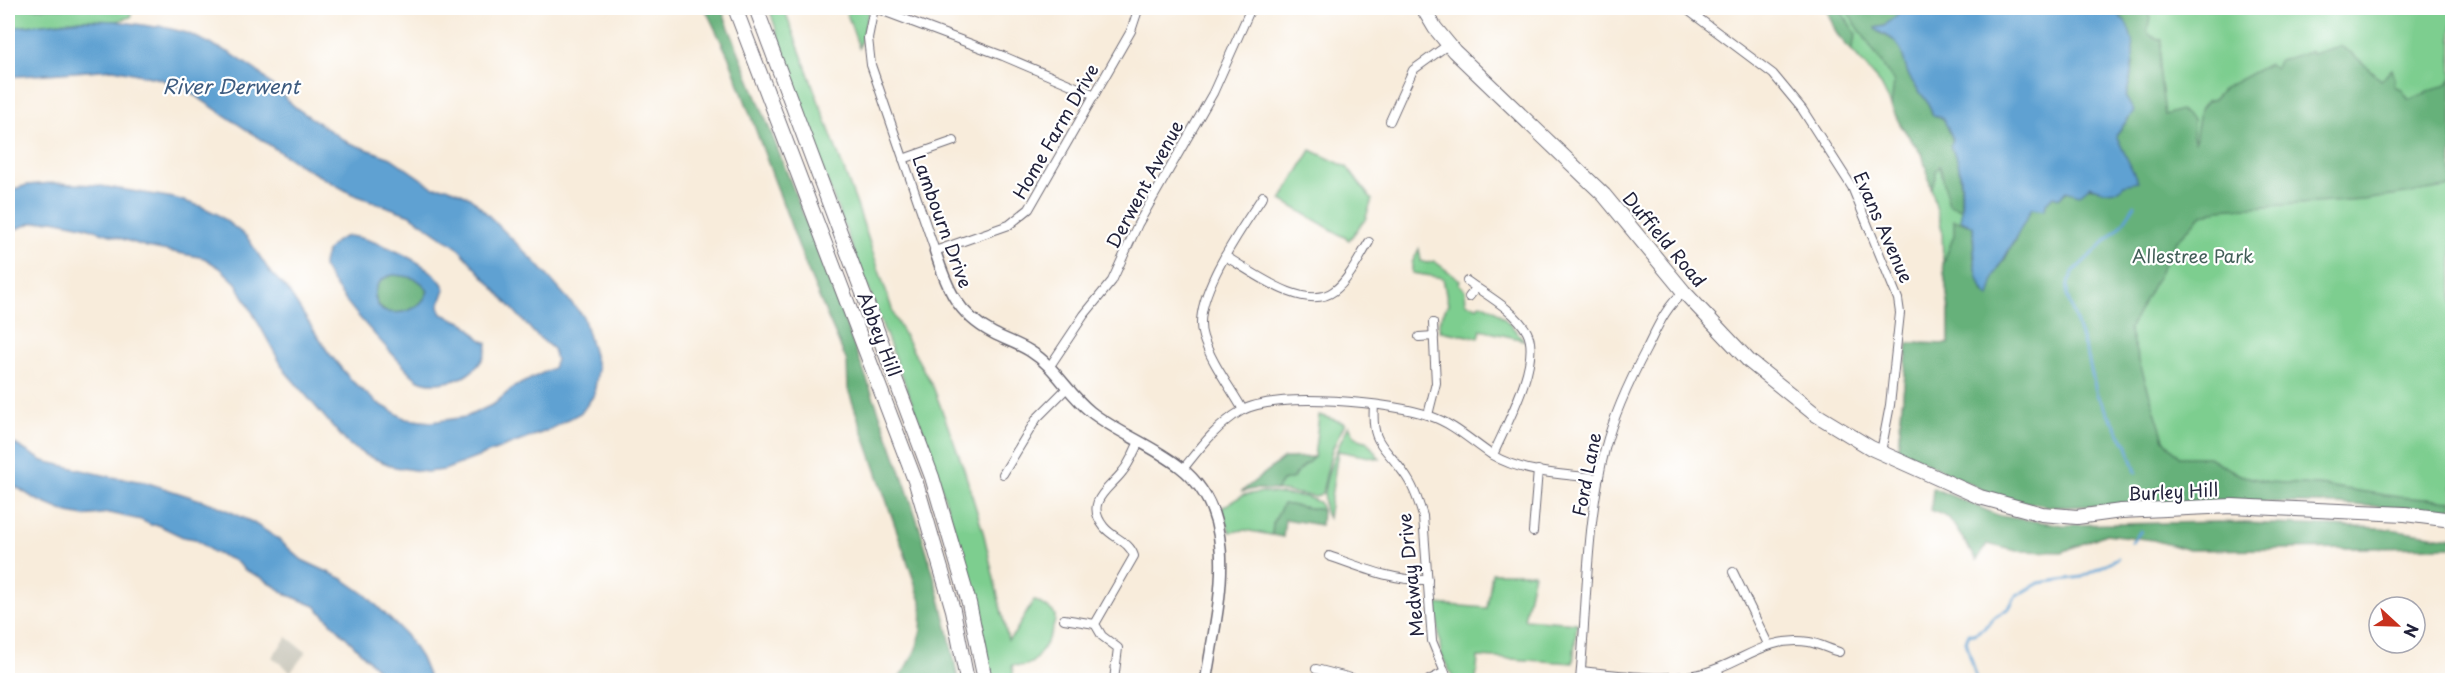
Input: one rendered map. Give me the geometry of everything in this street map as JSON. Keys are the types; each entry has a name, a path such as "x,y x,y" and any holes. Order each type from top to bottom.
{"highway":[{"name":"Abbey Hill","path":"735,8 916,483 953,610 967,681"},
{"name":"Abbey Hill","path":"756,8 932,477 966,592 985,681"},
{"name":"Duffield Road","path":"1423,8 1449,45 1585,175 1684,291 1749,361 1815,414 1881,452 1905,463"},
{"name":"Burley Hill","path":"1905,463 1980,497 2042,514 2077,517 2121,511 2232,506 2405,514 2452,520"}],"street":[{"path":"875,8 1003,56 1095,95"},
{"name":"Lambourn Drive","path":"875,8 868,38 871,65 950,294 965,312 989,331 1029,351 1050,366 1067,388 1091,412 1183,469 1206,501 1219,529 1222,543 1218,600 1206,681"},
{"name":"Home Farm Drive","path":"935,251 1001,229 1023,217 1035,201 1052,166 1131,32 1137,13 1135,8"},
{"name":"Derwent Avenue","path":"1050,366 1084,315 1112,282 1138,224 1213,93 1251,8"},
{"name":"Evans Avenue","path":"1690,9 1773,74 1802,109 1852,187 1863,211 1898,299 1900,313 1890,405 1881,452"},
{"path":"1390,121 1413,70 1449,45"},
{"path":"903,159 954,141"},
{"path":"1243,410 1202,336 1203,308 1225,256 1263,196"},
{"path":"1225,256 1289,293 1308,298 1334,291 1369,242"},
{"path":"1467,281 1517,319 1527,332 1531,343 1524,380 1493,455"},
{"path":"1469,297 1476,288"},
{"name":"Ford Lane","path":"1580,676 1599,478 1615,416 1667,309 1684,291"},
{"path":"1428,415 1436,383 1433,323"},
{"path":"1419,338 1434,336"},
{"path":"1003,474 1037,418 1067,388"},
{"path":"1183,469 1219,426 1243,410 1271,401 1303,400 1374,405 1428,415 1456,428 1493,455 1521,467 1599,478"},
{"name":"Medway Drive","path":"1374,405 1372,423 1376,438 1404,472 1423,516 1432,641 1446,677"},
{"path":"1095,624 1134,556 1127,544 1108,531 1099,520 1097,513 1099,498 1104,489 1123,472 1139,442"},
{"path":"1533,532 1538,470"},
{"path":"1329,556 1388,577 1428,580"},
{"path":"1733,572 1768,644"},
{"path":"1064,619 1095,624"},
{"path":"1095,624 1102,636 1118,648 1114,681"},
{"path":"1580,676 1682,676 1717,669 1768,644 1788,641 1808,642 1839,652"},
{"path":"1316,669 1359,681"},
{"path":"1717,669 1722,681"},
{"path":"1429,681 1446,677"}],"shaded area":[{"path":"287,637 306,652 291,672 272,657"}],"green space":[{"path":"8,8 131,8 131,17 116,21 82,20 8,28"},
{"path":"705,8 721,8 867,380 926,549 958,680 898,680 918,643 921,601 848,389 847,362 807,269 730,60"},
{"path":"769,8 784,8 857,205 895,318 934,389 964,469 984,535 1008,640 1034,600 1054,613 1054,624 1035,660 1026,665 1012,665 1014,680 992,680 967,569 925,436 823,171"},
{"path":"845,8 870,8 859,48"},
{"name":"Allestree Park","path":"1826,8 2452,8 2452,511 2320,503 2248,502 2054,507 1898,449 1908,343 1949,344 1949,309 1943,264 1942,230 1923,156 1900,124 1880,83 1837,34"},
{"path":"1826,8 1839,8 1856,34 1851,51 1837,34"},
{"path":"1845,8 1896,8 1899,14 1884,26 1875,28 1897,45 1909,76 1929,105 1933,116 1943,118 1948,128 1958,162 1961,209 1949,205 1940,166 1936,171 1936,178 1931,188 1923,156 1900,124 1891,106 1894,82"},
{"path":"2115,8 2146,8 2150,18 2147,31 2151,36 2162,40 2159,67 2165,115 2180,110 2193,119 2195,141 2200,110 2207,101 2214,99 2224,88 2269,64 2275,68 2278,61 2310,51 2313,54 2340,46 2352,53 2381,80 2392,69 2395,79 2394,86 2402,89 2409,100 2449,83 2452,78 2452,185 2447,188 2364,200 2218,209 2201,216 2176,242 2129,330 2164,439 2179,457 2209,457 2240,475 2269,482 2319,485 2399,497 2452,501 2452,511 2320,503 2248,502 2054,507 1993,495 1898,449 1908,343 1949,344 1949,309 1943,264 1954,235 1954,220 1973,226 1974,263 1983,292 2005,259 2032,207 2046,203 2053,196 2060,198 2067,192 2080,187 2119,190 2126,177 2126,163 2116,135 2128,120 2126,98 2133,65 2127,25"},
{"path":"1311,150 1347,167 1372,200 1365,220 1349,240 1281,200"},
{"path":"1419,249 1421,261 1427,263 1434,261 1460,280 1459,284 1465,290 1466,303 1491,308 1504,318 1524,340 1481,330 1479,338 1440,331 1439,322 1448,304 1443,278 1412,273 1412,263"},
{"path":"393,275 413,278 425,286 428,291 416,306 398,314 382,309 377,302 375,291 381,279"},
{"path":"1319,415 1345,423 1332,450 1322,493 1316,497 1276,490 1282,481 1291,479 1314,457"},
{"path":"1349,425 1356,436 1367,441 1380,459 1338,451 1328,518 1324,508 1325,484 1333,458"},
{"path":"1314,457 1294,475 1294,478 1282,481 1276,490 1254,489 1241,492 1284,458"},
{"path":"1933,488 2000,516 2063,525 2219,522 2382,528 2452,538 2452,547 2189,550 2153,540 2106,534 2062,552 2017,551 1987,544 1977,560 1949,518 1931,510"},
{"path":"1263,492 1306,497 1319,502 1322,510 1283,504 1273,524 1272,535 1244,530 1230,532 1221,508 1243,495"},
{"path":"1283,504 1322,510 1321,525 1285,519 1283,537 1272,535 1273,524"},
{"path":"1492,573 1534,573 1524,619 1577,623 1573,663 1478,657 1476,680 1454,680 1441,654 1436,604 1487,608"}],"water":[{"path":"1896,8 2115,8 2127,24 2131,36 2133,62 2126,98 2134,111 2116,135 2138,182 2124,185 2119,190 2105,191 2090,186 2079,195 2066,191 2060,198 2053,196 2046,203 2045,210 2032,208 1995,275 1989,297 1977,274 1973,226 1961,220 1960,172 1950,147 1953,139 1943,118 1933,116 1929,105 1909,76 1897,45 1875,28 1884,26 1898,14"},
{"name":"River Derwent","path":"82,20 159,26 187,33 230,53 257,71 295,107 347,142 391,158 433,187 447,187 470,197 538,265 583,316 598,369 594,395 582,412 549,430 444,470 426,472 395,467 365,455 347,443 285,371 236,283 220,268 204,258 147,247 83,226 53,220 32,223 8,232 8,191 27,185 53,183 95,185 174,198 200,206 217,214 247,237 270,272 287,289 328,352 351,380 376,402 406,419 431,422 466,417 494,404 514,387 553,368 556,360 553,349 535,334 458,248 410,215 352,194 298,164 188,91 160,79 114,69 8,77 8,28"},
{"path":"344,237 360,238 388,247 417,262 439,280 445,289 439,306 442,314 466,324 487,343 483,358 473,370 455,380 429,383 411,374 358,316 323,267 330,247","holes":["393,275 409,277 425,286 428,291 421,303 404,312 383,311 376,300 376,290 381,280"]},
{"path":"8,440 43,461 145,482 216,505 252,522 277,538 302,560 343,579 366,595 406,635 421,658 430,680 388,680 315,606 288,595 245,570 235,561 213,552 195,539 183,537 158,525 109,513 84,516 68,513 35,499 18,488 8,486"}],"waterway":[{"path":"2135,205 2121,226 2073,272 2068,283 2067,295 2088,357 2097,395 2128,447 2136,472"},
{"path":"2132,542 2141,531"},
{"path":"1977,680 1966,641 1969,633 1974,634 1984,628 1993,618 2009,608 2015,597 2039,583 2082,577 2118,558"}]}
